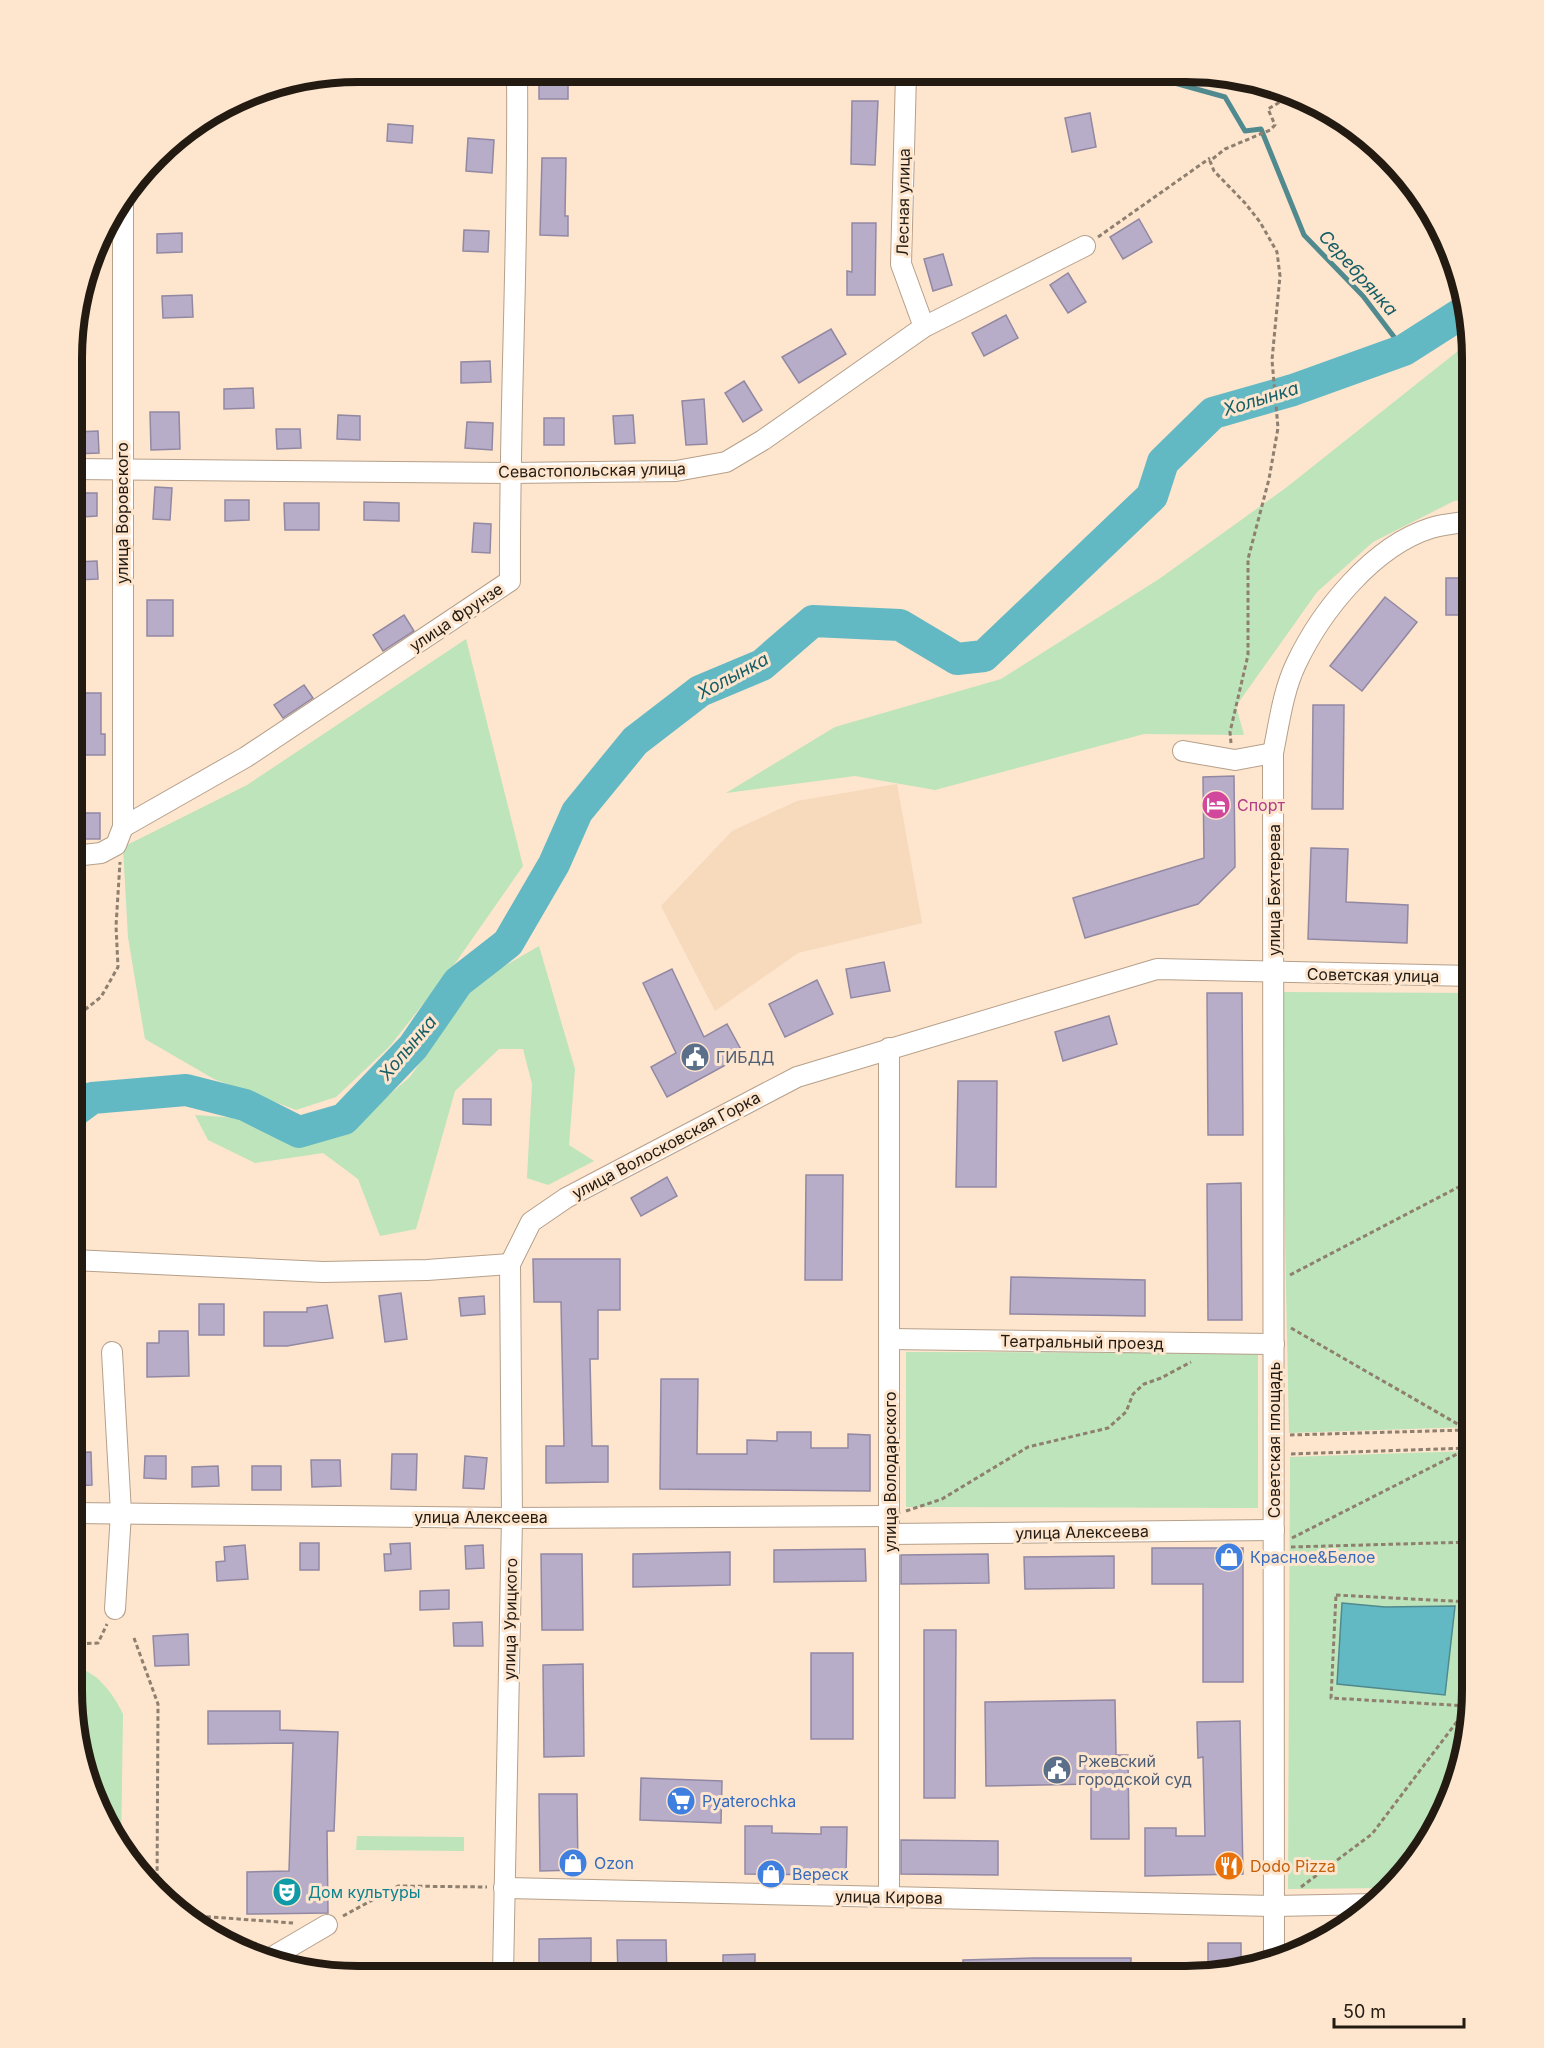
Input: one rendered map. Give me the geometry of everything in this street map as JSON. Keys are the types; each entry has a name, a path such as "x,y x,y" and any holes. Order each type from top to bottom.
{"street":[{"name":"улица Фрунзе","path":"123,827 246,757 510,580 510,473 518,174 516,82"},
{"name":"Лесная улица","path":"906,82 901,264 924,327"},
{"name":"улица Воровского","path":"123,214 121,469 123,827"},
{"name":"Севастопольская улица","path":"82,469 510,473 676,471 726,462 763,440 924,327 1085,246"},
{"name":"улица Бехтерева","path":"1274,974 1274,753 1282,708 1296,665 1334,603 1359,575 1388,550 1431,528 1462,523"},
{"path":"1183,752 1235,760 1274,753"},
{"path":"82,855 100,853 116,845 123,827"},
{"name":"улица Волосковская Горка","path":"510,1264 531,1222 566,1198 797,1077 1157,969 1274,974"},
{"name":"Советская улица","path":"1274,974 1462,976"},
{"name":"Советская площадь","path":"1274,974 1274,1951"},
{"name":"улица Володарского","path":"889,1897 890,1048"},
{"path":"82,1260 323,1272 427,1270 510,1264"},
{"name":"улица Урицкого","path":"503,1966 512,1518 510,1264"},
{"name":"Театральный проезд","path":"890,1339 1274,1344"},
{"path":"112,1352 121,1513 115,1609"},
{"name":"улица Алексеева","path":"82,1513 890,1525 1274,1539"},
{"name":"улица Кирова","path":"504,1888 1275,1906"},
{"path":"1275,1906 1359,1904"},
{"path":"278,1953 327,1924"}],"path":[{"path":"1085,246 1214,155 1270,130 1275,125 1268,110 1284,101"},
{"path":"1214,155 1210,161 1214,171 1245,203 1277,252 1280,276 1272,360 1278,428 1248,559 1248,655 1230,732 1235,760"},
{"path":"82,1012 101,997 118,967 116,926 120,860"},
{"path":"1284,1278 1462,1185"},
{"path":"1274,1318 1462,1427"},
{"path":"890,1525 942,1499 1028,1447 1108,1428 1126,1412 1132,1394 1144,1384 1189,1364 1215,1343"},
{"path":"1274,1445 1462,1430"},
{"path":"1274,1445 1462,1448"},
{"path":"1274,1539 1462,1451"},
{"path":"1274,1539 1462,1542"},
{"path":"1461,1705 1333,1699 1331,1695 1336,1595 1462,1601"},
{"path":"82,1644 98,1643 115,1609"},
{"path":"134,1638 158,1704 157,1879"},
{"path":"1299,1888 1371,1833 1460,1718"},
{"path":"327,1924 398,1886 504,1888"},
{"path":"201,1916 295,1923"}],"shaded area":[{"path":"897,784 922,923 798,953 715,1011 661,906 732,831 797,801"}],"green space":[{"path":"1461,348 1462,500 1454,501 1373,542 1317,592 1236,706 1244,735 1144,734 935,790 855,776 726,793 835,727 1001,679 1159,579 1287,487"},
{"path":"466,639 523,866 456,962 390,1046 336,1097 296,1110 214,1079 145,1039 128,937 123,847 247,785"},
{"path":"539,946 575,1069 569,1145 594,1161 548,1185 527,1178 532,1084 523,1049 499,1049 455,1091 416,1229 380,1236 358,1179 323,1153 255,1163 208,1140 195,1115 252,1119 307,1143 359,1121 410,1077 477,982"},
{"path":"1280,992 1462,993 1462,1427 1289,1433"},
{"path":"906,1352 1258,1353 1258,1508 906,1507"},
{"path":"1462,1451 1462,1690 1456,1744 1441,1795 1425,1828 1405,1858 1378,1888 1288,1889 1290,1457"},
{"path":"82,1670 103,1684 123,1714 121,1831 103,1795 92,1761 83,1708"},
{"path":"357,1836 464,1837 464,1851 356,1850"}],"water":[{"path":"1342,1603 1385,1607 1455,1606 1445,1695 1337,1684"}],"building":[{"path":"539,82 568,82 568,99 539,99"},
{"path":"852,101 878,101 875,165 851,164"},
{"path":"1090,113 1096,147 1072,152 1065,118"},
{"path":"388,124 413,126 412,143 387,141"},
{"path":"468,138 494,140 492,173 466,171"},
{"path":"542,158 566,158 565,216 568,216 568,236 540,235"},
{"path":"1139,219 1152,242 1123,259 1110,237"},
{"path":"852,223 876,223 875,295 847,295 847,271 852,272"},
{"path":"464,230 489,231 488,252 463,251"},
{"path":"182,233 182,252 157,253 157,234"},
{"path":"943,254 952,285 933,291 924,259"},
{"path":"1068,273 1086,302 1068,313 1050,285"},
{"path":"192,295 193,317 163,318 162,296"},
{"path":"1006,315 1018,338 984,356 972,333"},
{"path":"831,329 846,354 799,383 782,357"},
{"path":"490,361 491,382 461,383 461,362"},
{"path":"744,381 762,410 743,422 725,393"},
{"path":"253,388 254,408 224,409 224,389"},
{"path":"704,399 707,444 686,445 682,401"},
{"path":"150,412 179,412 180,449 151,450"},
{"path":"338,415 360,416 360,440 337,439"},
{"path":"633,415 635,443 615,444 613,416"},
{"path":"544,418 564,418 564,445 544,445"},
{"path":"467,422 493,423 492,450 465,448"},
{"path":"276,429 300,429 301,448 277,449"},
{"path":"98,431 99,453 82,454 82,432"},
{"path":"155,487 172,488 170,520 153,519"},
{"path":"82,493 97,493 97,516 82,517"},
{"path":"225,500 249,500 249,520 225,521"},
{"path":"364,502 399,503 399,521 364,520"},
{"path":"284,503 319,503 319,530 285,530"},
{"path":"474,523 491,524 490,553 472,552"},
{"path":"97,561 98,579 82,580 82,562"},
{"path":"1446,578 1462,578 1462,615 1446,615"},
{"path":"1385,597 1417,622 1362,691 1330,666"},
{"path":"147,600 173,600 173,636 147,636"},
{"path":"404,615 414,631 383,651 373,635"},
{"path":"304,685 313,698 283,718 274,705"},
{"path":"82,693 101,693 101,734 105,734 105,755 82,755"},
{"path":"1313,705 1344,705 1343,809 1312,809"},
{"path":"1234,776 1235,867 1198,904 1085,938 1073,898 1204,858 1203,777"},
{"path":"82,813 100,813 100,839 82,839"},
{"path":"1311,848 1348,849 1346,902 1408,905 1407,943 1308,939"},
{"path":"884,962 890,991 851,998 846,969"},
{"path":"672,969 704,1037 727,1024 744,1055 667,1097 651,1067 676,1053 643,983"},
{"path":"817,980 833,1014 785,1037 769,1004"},
{"path":"1207,993 1242,993 1243,1135 1208,1135"},
{"path":"1109,1016 1117,1044 1063,1061 1055,1032"},
{"path":"958,1081 997,1081 996,1187 956,1187"},
{"path":"463,1099 491,1099 491,1125 463,1124"},
{"path":"806,1175 843,1175 842,1280 805,1280"},
{"path":"667,1177 677,1196 641,1216 631,1198"},
{"path":"1241,1183 1242,1320 1208,1320 1207,1184"},
{"path":"533,1259 620,1259 620,1310 598,1310 598,1359 590,1359 592,1446 608,1446 608,1482 546,1483 546,1446 564,1446 561,1302 534,1302"},
{"path":"1011,1277 1145,1280 1145,1316 1010,1314"},
{"path":"401,1293 407,1339 385,1342 379,1296"},
{"path":"484,1296 485,1314 461,1316 459,1298"},
{"path":"199,1304 224,1304 224,1335 199,1335"},
{"path":"327,1305 333,1338 287,1346 264,1346 264,1312 307,1312 307,1308"},
{"path":"159,1331 188,1331 189,1376 147,1377 147,1343 159,1343"},
{"path":"661,1379 698,1379 697,1454 747,1454 747,1440 777,1441 777,1432 811,1432 811,1448 848,1448 848,1434 870,1435 870,1491 660,1489"},
{"path":"82,1452 91,1452 92,1485 82,1486"},
{"path":"392,1454 417,1454 416,1490 391,1489"},
{"path":"145,1456 166,1456 166,1479 144,1478"},
{"path":"465,1456 487,1458 484,1489 463,1488"},
{"path":"311,1460 340,1460 341,1486 312,1487"},
{"path":"218,1466 219,1486 192,1487 192,1467"},
{"path":"252,1466 281,1466 281,1490 252,1490"},
{"path":"300,1543 319,1543 319,1570 300,1570"},
{"path":"410,1543 411,1569 385,1571 384,1554 391,1554 390,1544"},
{"path":"245,1545 248,1579 217,1581 216,1562 225,1561 224,1547"},
{"path":"483,1545 484,1568 466,1569 465,1546"},
{"path":"1152,1548 1243,1548 1243,1682 1203,1682 1203,1584 1152,1584"},
{"path":"865,1549 866,1581 774,1582 774,1550"},
{"path":"730,1552 730,1585 633,1587 633,1554"},
{"path":"541,1554 582,1554 583,1630 542,1630"},
{"path":"988,1554 989,1583 901,1584 901,1555"},
{"path":"1114,1556 1114,1588 1025,1589 1024,1557"},
{"path":"449,1590 449,1609 420,1610 420,1591"},
{"path":"482,1622 483,1646 454,1646 453,1623"},
{"path":"924,1630 956,1630 955,1798 924,1798"},
{"path":"188,1634 189,1665 155,1666 153,1636"},
{"path":"811,1653 853,1653 853,1739 811,1739"},
{"path":"583,1664 584,1756 544,1757 543,1665"},
{"name":"Ржевский городской суд","path":"1115,1700 1116,1755 1128,1755 1129,1839 1091,1839 1091,1784 986,1786 985,1702"},
{"path":"208,1711 280,1711 280,1730 338,1732 334,1831 327,1831 328,1913 247,1914 247,1872 289,1871 293,1743 208,1744"},
{"path":"1240,1721 1243,1874 1145,1876 1145,1828 1176,1828 1176,1836 1205,1836 1203,1757 1198,1758 1197,1722"},
{"name":"Pyaterochka","path":"641,1778 722,1781 721,1823 640,1820"},
{"path":"539,1794 577,1794 578,1870 540,1871"},
{"path":"745,1826 772,1826 772,1833 821,1834 821,1827 847,1827 846,1875 745,1874"},
{"path":"901,1840 998,1841 998,1875 901,1874"},
{"path":"591,1938 591,1966 539,1966 539,1939"},
{"path":"617,1940 666,1940 667,1966 618,1966"},
{"path":"1208,1943 1241,1943 1241,1960 1208,1965"},
{"path":"755,1954 755,1966 723,1966 723,1955"},
{"path":"1131,1958 1131,1966 963,1966 963,1960"}],"waterway":[{"name":"Серебрянка","path":"1171,82 1225,97 1245,131 1261,129 1304,235 1363,296 1404,350"},
{"name":"Холынка","path":"82,1105 92,1098 186,1090 245,1105 299,1132 344,1119 413,1047 458,982 508,943 554,864 577,812 635,741 700,691 762,665 813,621 900,625 957,659 984,656 1152,496 1163,462 1213,413 1293,390 1404,350 1458,316"}],"place":[{"name":"Спорт","path":"1216,805"},
{"name":"ГИБДД","path":"695,1057"},
{"name":"Красное&Белое","path":"1229,1557"},
{"name":"Ржевский городской суд","path":"1057,1770"},
{"name":"Pyaterochka","path":"681,1801"},
{"name":"Ozon","path":"573,1863"},
{"name":"Dodo Pizza","path":"1229,1866"},
{"name":"Вереск","path":"771,1874"},
{"name":"Дом культуры","path":"287,1892"}]}
